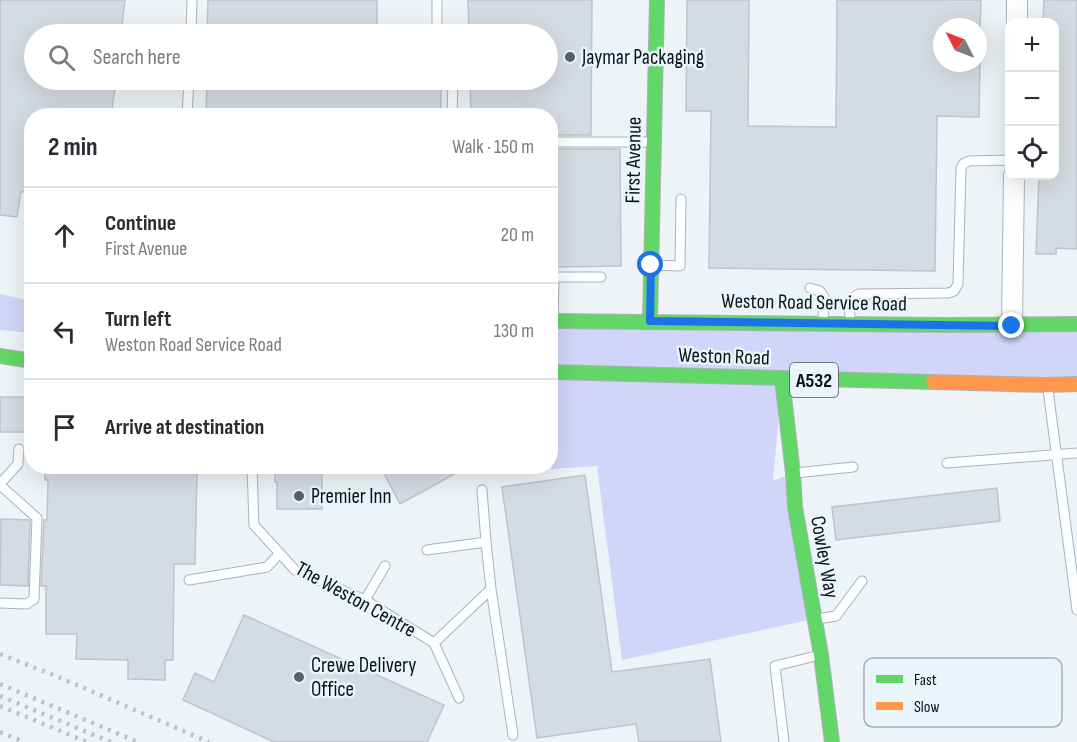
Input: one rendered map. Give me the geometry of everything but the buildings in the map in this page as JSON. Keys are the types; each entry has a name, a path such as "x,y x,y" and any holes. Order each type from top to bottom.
{"street":[{"name":"First Avenue","path":"650,321 657,0"},
{"path":"1017,0 1017,18"},
{"path":"1012,326 1014,180"},
{"name":"Weston Road Service Road","path":"558,321 1012,326 1077,324"},
{"path":"0,356 24,360"},
{"name":"Weston Road","path":"558,372 1077,384"},
{"name":"Cowley Way","path":"782,379 795,507 832,742"}],"lane":[{"path":"191,24 192,0"},
{"path":"437,0 437,24"},
{"path":"187,108 188,90"},
{"path":"452,108 453,90"},
{"path":"558,142 654,142"},
{"path":"850,324 850,300 858,294 948,293 954,291 958,284 961,168 969,161 1005,160"},
{"path":"651,265 680,266 681,199"},
{"path":"558,276 601,277"},
{"path":"810,288 820,291 824,297 823,323"},
{"path":"1047,385 1077,610"},
{"path":"0,603 27,604 34,599 37,518 0,484 18,464 20,449"},
{"path":"947,463 1077,453"},
{"path":"793,473 853,467"},
{"name":"The Weston Centre","path":"252,474 254,525 295,570 365,600 434,643 459,698"},
{"path":"482,490 491,589 513,735"},
{"path":"427,550 486,542"},
{"path":"189,580 267,567 280,553"},
{"path":"365,600 385,566"},
{"path":"814,619 836,615 862,581"},
{"path":"434,643 491,589"},
{"path":"784,742 775,666 820,655"}],"shaded area":[{"path":"0,294 24,299 24,332 0,330"},
{"path":"558,321 1077,324 1077,384 782,379 773,481 793,473 814,619 622,660 597,466 558,469"}],"railway":[{"path":"0,654 209,742"},
{"path":"0,684 138,742"},
{"path":"0,696 111,742"},
{"path":"0,706 87,742"},
{"path":"0,732 24,742"}],"traffic: fast":[{"path":"650,321 657,0"},
{"path":"558,321 1077,324"},
{"path":"0,356 24,360"},
{"path":"558,372 933,382"},
{"path":"782,379 795,507 821,655 832,742"}],"traffic: slow":[{"path":"933,382 1077,384"}],"place":[{"name":"Jaymar Packaging","path":"570,57"},
{"name":"Premier Inn","path":"299,496"},
{"name":"Crewe Delivery Office","path":"299,677"}],"route":[{"path":"651,265 650,321 1012,326"}]}
